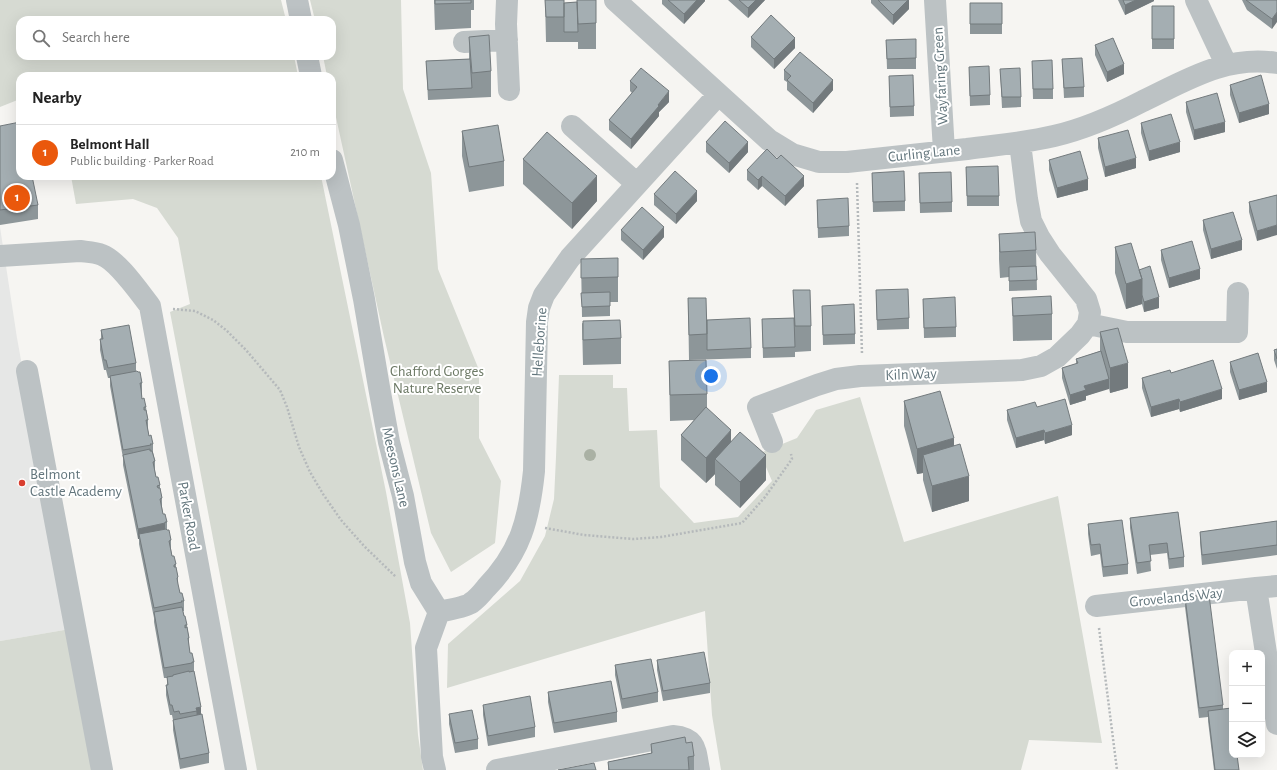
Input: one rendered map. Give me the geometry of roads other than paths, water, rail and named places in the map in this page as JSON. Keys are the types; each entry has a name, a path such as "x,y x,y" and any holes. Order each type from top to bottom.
{"street":[{"path":"297,0 300,16"},
{"path":"507,0 509,90"},
{"name":"Curling Lane","path":"615,0 769,140 792,154 819,162 847,162 1020,143 1054,136 1086,127 1143,102 1197,75 1226,64 1259,60 1277,63"},
{"name":"Wayfaring Green","path":"936,0 944,151"},
{"path":"1196,0 1226,64"},
{"path":"464,42 507,40"},
{"path":"308,60 311,72"},
{"name":"Helleborine","path":"439,612 471,604 510,559 520,539 527,518 532,495 534,471 537,322 539,308 544,295 570,258 718,95"},
{"path":"572,126 637,184"},
{"path":"1020,143 1031,221 1050,254 1086,299 1090,312 1088,324 1126,332 1237,332 1238,293"},
{"name":"Meesons Lane","path":"336,176 364,299 389,442 403,496 415,562 421,583 439,612"},
{"name":"Parker Road","path":"0,256 80,251 93,252 103,255 112,260 150,306 236,770"},
{"name":"Kiln Way","path":"781,447 758,407 836,379 1022,370 1041,366 1057,357 1076,340 1088,324"},
{"path":"27,371 102,770"},
{"name":"Grovelands Way","path":"1096,606 1267,587 1277,724"},
{"path":"434,770 426,648 439,612"},
{"path":"497,770 673,736 683,737 694,747 699,770"}],"place":[{"name":"Belmont Hall","path":"17,198"},
{"name":"Belmont Castle Academy","path":"22,483"}],"park label":[{"name":"Chafford Gorges Nature Reserve","path":"437,380"}]}
